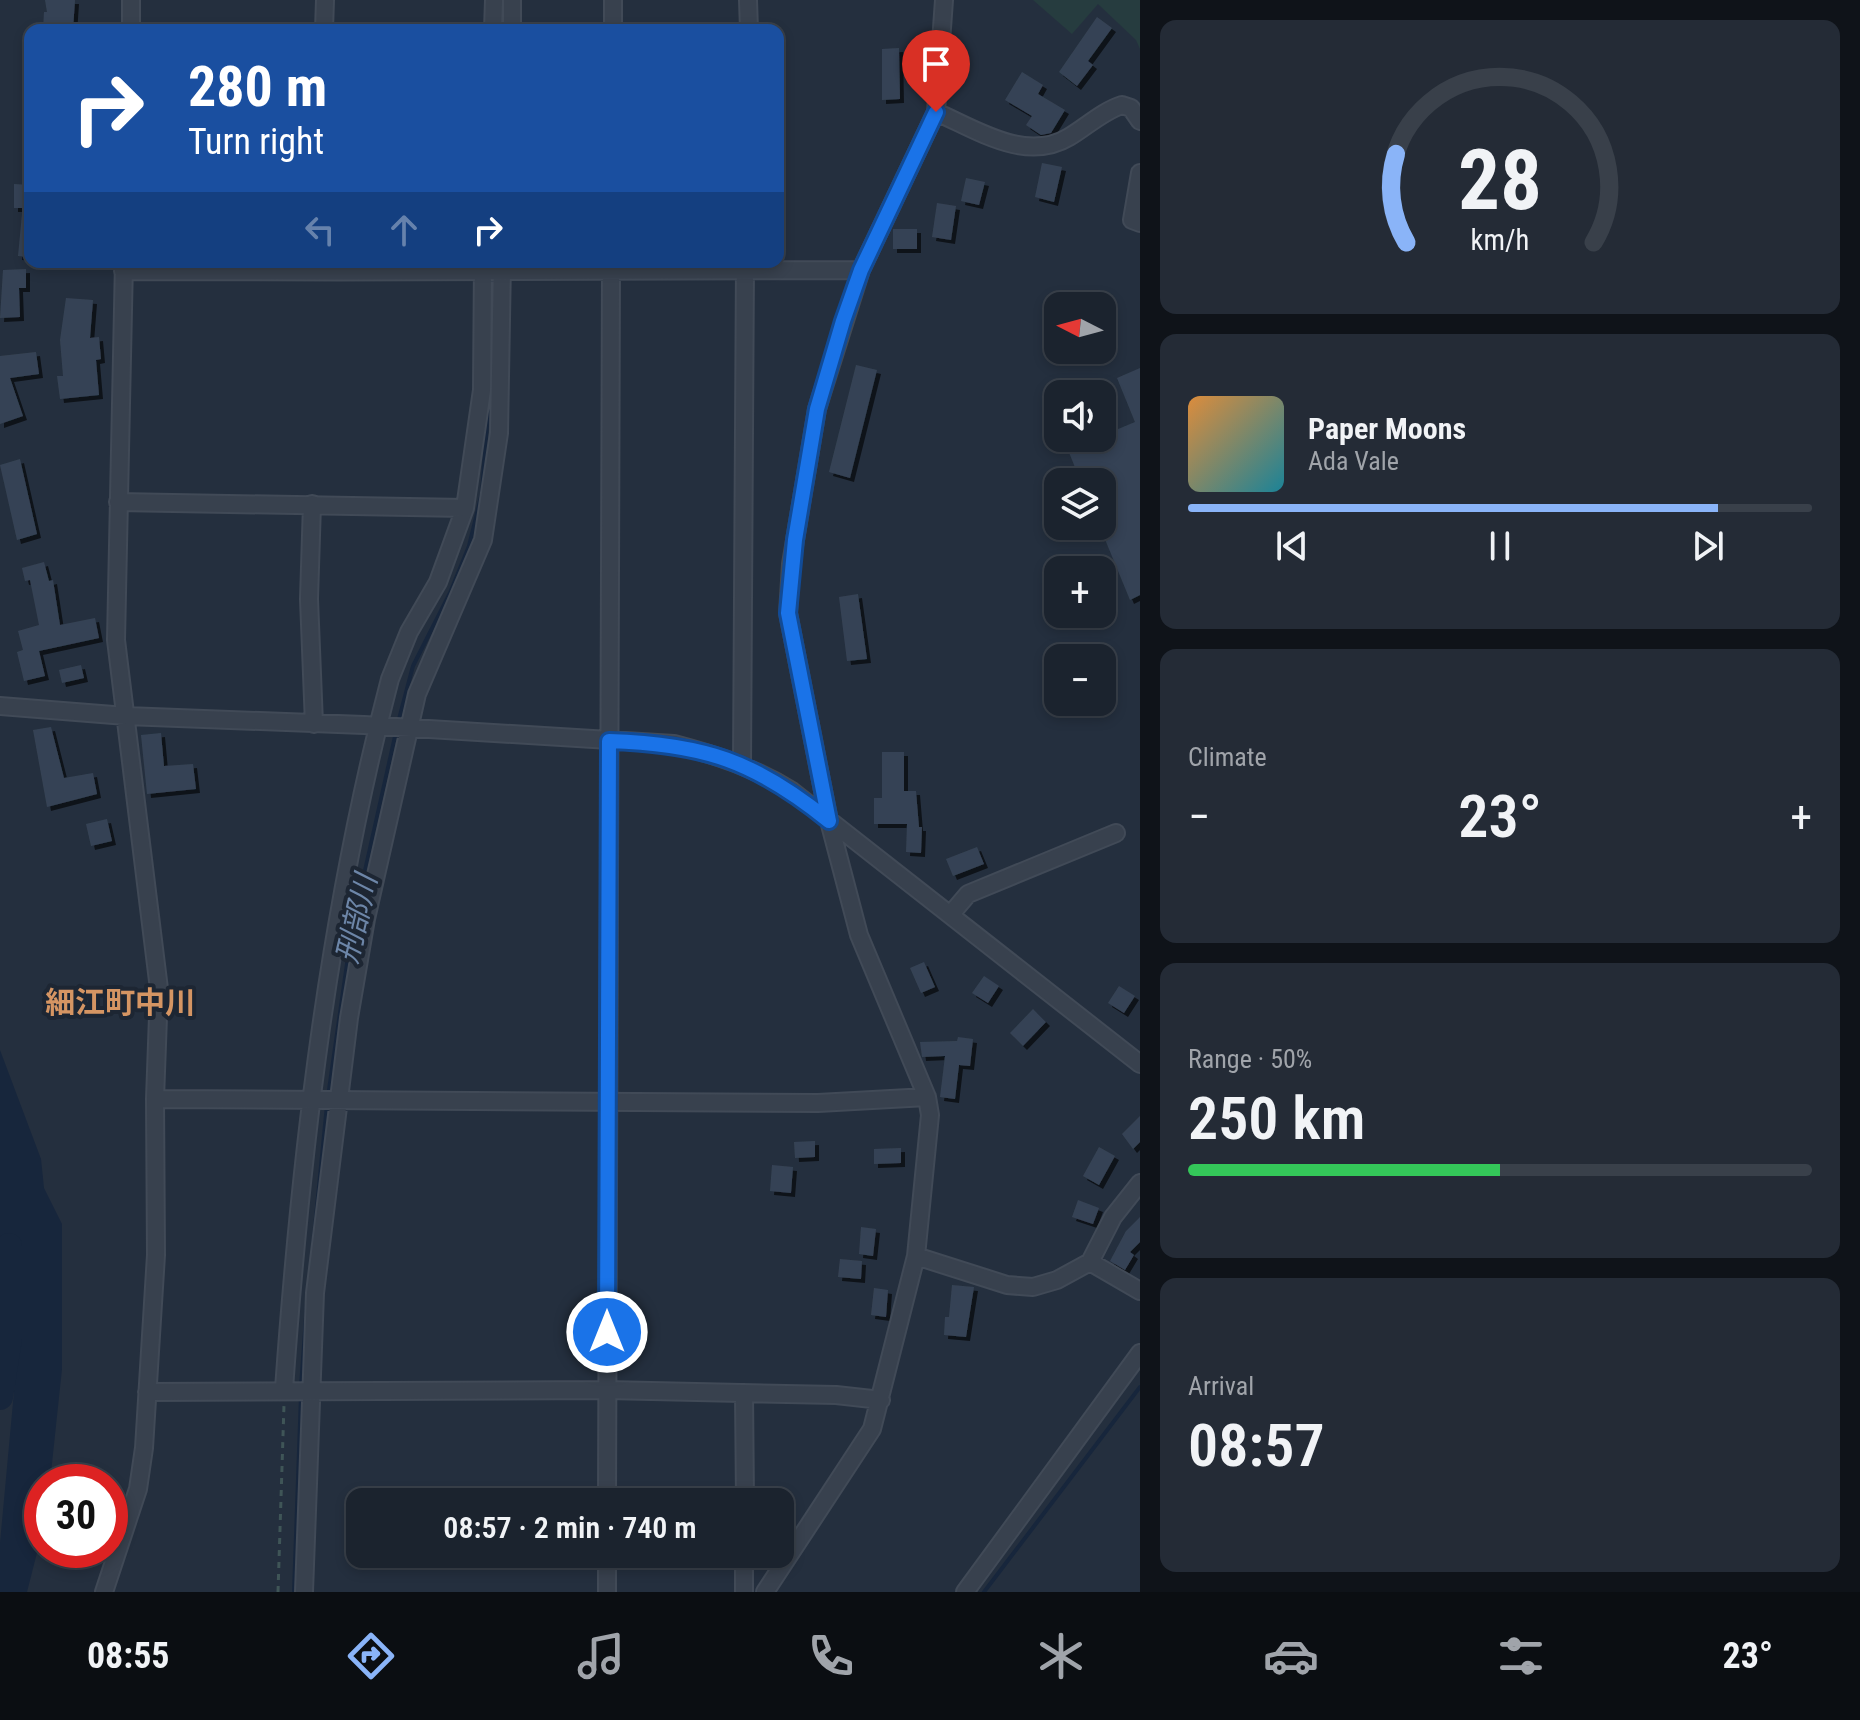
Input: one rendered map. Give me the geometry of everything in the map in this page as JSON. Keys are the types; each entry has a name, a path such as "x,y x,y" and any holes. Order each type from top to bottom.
{"street":[{"path":"131,0 131,24"},
{"path":"324,24 325,0"},
{"path":"493,24 494,0"},
{"path":"512,0 512,24"},
{"path":"613,0 613,24"},
{"path":"748,0 749,24"},
{"path":"765,1592 872,1429 916,1256 929,1129 927,1097 859,935 829,821 788,613 791,564 817,409 861,270 936,112 944,0"},
{"path":"936,112 998,139 1036,149 1055,146 1122,105 1131,108 1140,121"},
{"path":"1140,173 1132,220 1140,223"},
{"path":"784,267 861,270"},
{"path":"104,1592 138,1489 156,1255 155,1099 159,989 116,640 123,268"},
{"path":"368,268 521,268"},
{"path":"607,1488 611,268"},
{"path":"742,765 744,268"},
{"path":"284,1389 325,991 390,679 409,632 438,582 465,508 482,390 491,269"},
{"path":"304,1592 309,1390 315,1293 336,1099 366,919 407,729 432,654 460,601 483,540 499,433 491,269"},
{"path":"118,502 465,508"},
{"path":"312,504 309,599 314,724"},
{"path":"0,706 126,716 674,744 742,765 792,791 1140,1064"},
{"path":"951,914 968,894 1116,833"},
{"path":"155,1099 818,1103 927,1097"},
{"path":"916,1256 983,1280 1033,1287 1057,1280 1090,1262 1113,1217 1140,1183"},
{"path":"1090,1262 1140,1291"},
{"path":"965,1592 1140,1353"},
{"path":"147,1392 284,1389 607,1390 881,1400"},
{"path":"744,1393 745,1488"},
{"path":"607,1568 607,1592"},
{"path":"744,1568 744,1592"}],"path":[{"path":"278,1592 284,1389"}],"green space":[{"path":"1033,0 1140,0 1140,49 1136,40 1098,4 1072,34"}],"water":[{"path":"0,1050 41,1159 44,1188 62,1224 62,1369 52,1464 24,1464 24,1568 33,1568 27,1592 0,1592 0,1543 20,1327 17,1299 0,1259"}],"building":[{"path":"45,0 75,0 73,24 43,24 44,12 47,12"},
{"path":"1097,17 1112,28 1088,61 1093,65 1077,86 1059,72"},
{"path":"899,48 900,99 882,100 882,49"},
{"path":"1022,72 1043,85 1038,94 1065,110 1051,133 1041,135 1026,125 1032,116 1005,100"},
{"path":"1042,163 1062,167 1054,202 1035,197"},
{"path":"966,178 985,182 979,205 961,201"},
{"path":"14,184 24,185 24,208 14,208"},
{"path":"937,203 956,206 951,240 932,237"},
{"path":"22,214 24,214 24,256 18,256"},
{"path":"893,229 917,229 917,249 893,249"},
{"path":"26,269 26,288 19,288 20,317 0,318 3,270"},
{"path":"66,298 93,300 90,338 99,337 101,359 96,360 99,395 60,399 57,376 63,376 60,340"},
{"path":"36,352 39,374 10,378 23,416 0,424 0,356"},
{"path":"856,365 877,370 850,478 829,472"},
{"path":"1140,368 1140,595 1130,600 1116,566 1116,556 1112,556 1105,540 1116,540 1116,468 1075,468 1069,452 1116,452 1116,430 1135,422 1117,378"},
{"path":"20,459 37,534 17,540 0,465"},
{"path":"44,562 49,581 53,580 60,625 95,618 99,638 39,651 45,676 24,681 17,652 23,650 18,631 39,625 30,580 25,581 22,568"},
{"path":"858,594 867,659 847,661 839,597"},
{"path":"81,665 84,678 62,683 59,670"},
{"path":"51,727 64,778 93,773 97,794 47,807 33,730"},
{"path":"161,733 164,766 193,764 196,789 147,794 141,735"},
{"path":"882,752 904,752 904,791 916,791 919,827 922,827 921,853 906,852 907,824 874,824 874,798 882,798"},
{"path":"107,819 112,841 91,846 86,824"},
{"path":"977,847 984,864 953,876 946,859"},
{"path":"924,962 935,987 921,993 910,968"},
{"path":"984,976 999,986 988,1003 972,993"},
{"path":"1119,986 1135,996 1124,1013 1108,1003"},
{"path":"1033,1009 1046,1022 1023,1046 1010,1033"},
{"path":"958,1037 973,1039 970,1066 959,1065 955,1099 940,1097 945,1056 922,1057 920,1042 957,1041"},
{"path":"1140,1116 1140,1142 1133,1149 1122,1134"},
{"path":"815,1141 815,1157 795,1158 794,1142"},
{"path":"1099,1147 1115,1156 1099,1185 1083,1176"},
{"path":"901,1148 901,1163 874,1164 874,1149"},
{"path":"772,1165 793,1167 791,1193 770,1191"},
{"path":"1078,1200 1099,1208 1093,1224 1072,1217"},
{"path":"1140,1217 1140,1242 1130,1252 1134,1255 1125,1270 1110,1261 1126,1231"},
{"path":"861,1227 876,1229 873,1256 859,1254"},
{"path":"840,1259 862,1261 861,1279 838,1277"},
{"path":"952,1285 974,1287 966,1337 944,1335"},
{"path":"874,1288 888,1290 886,1317 871,1315"}],"waterway":[{"name":"刑部川","path":"501,24 502,10"},
{"name":"刑部川","path":"491,276 491,300"},
{"name":"刑部川","path":"398,723 413,666 450,593 469,546 482,493 489,396"},
{"name":"刑部川","path":"328,1097 352,929 396,732"},
{"name":"刑部川","path":"313,1248 327,1105"},
{"path":"0,1397 9,1339 9,1246"},
{"name":"刑部川","path":"301,1387 307,1304"},
{"path":"984,1592 1140,1387"},
{"name":"刑部川","path":"294,1592 301,1396"}],"district":[{"name":"細江町中川","path":"120,1003"}],"route":[{"path":"607,1332 609,741 674,744 742,765 792,791 829,821 788,613 791,564 817,409 843,321 861,270 936,112"}]}
